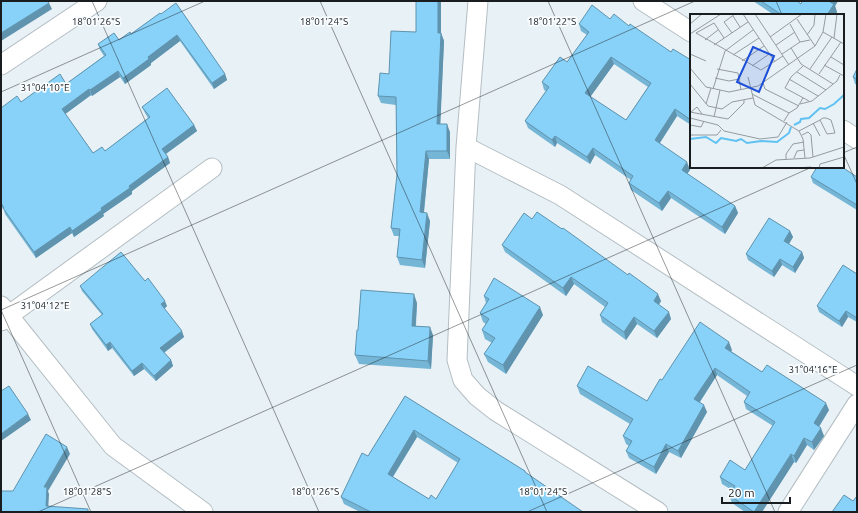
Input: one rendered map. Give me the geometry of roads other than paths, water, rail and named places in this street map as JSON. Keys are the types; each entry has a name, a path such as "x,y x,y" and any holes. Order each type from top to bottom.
{"street":[{"path":"478,1 466,147 457,360 463,380 477,396 496,411 658,512"},
{"path":"643,1 690,31"},
{"path":"1,65 88,4"},
{"path":"844,131 857,139"},
{"path":"466,147 560,195 857,386"},
{"path":"203,512 114,446 3,314 212,168"},
{"path":"788,512 857,404"}]}
